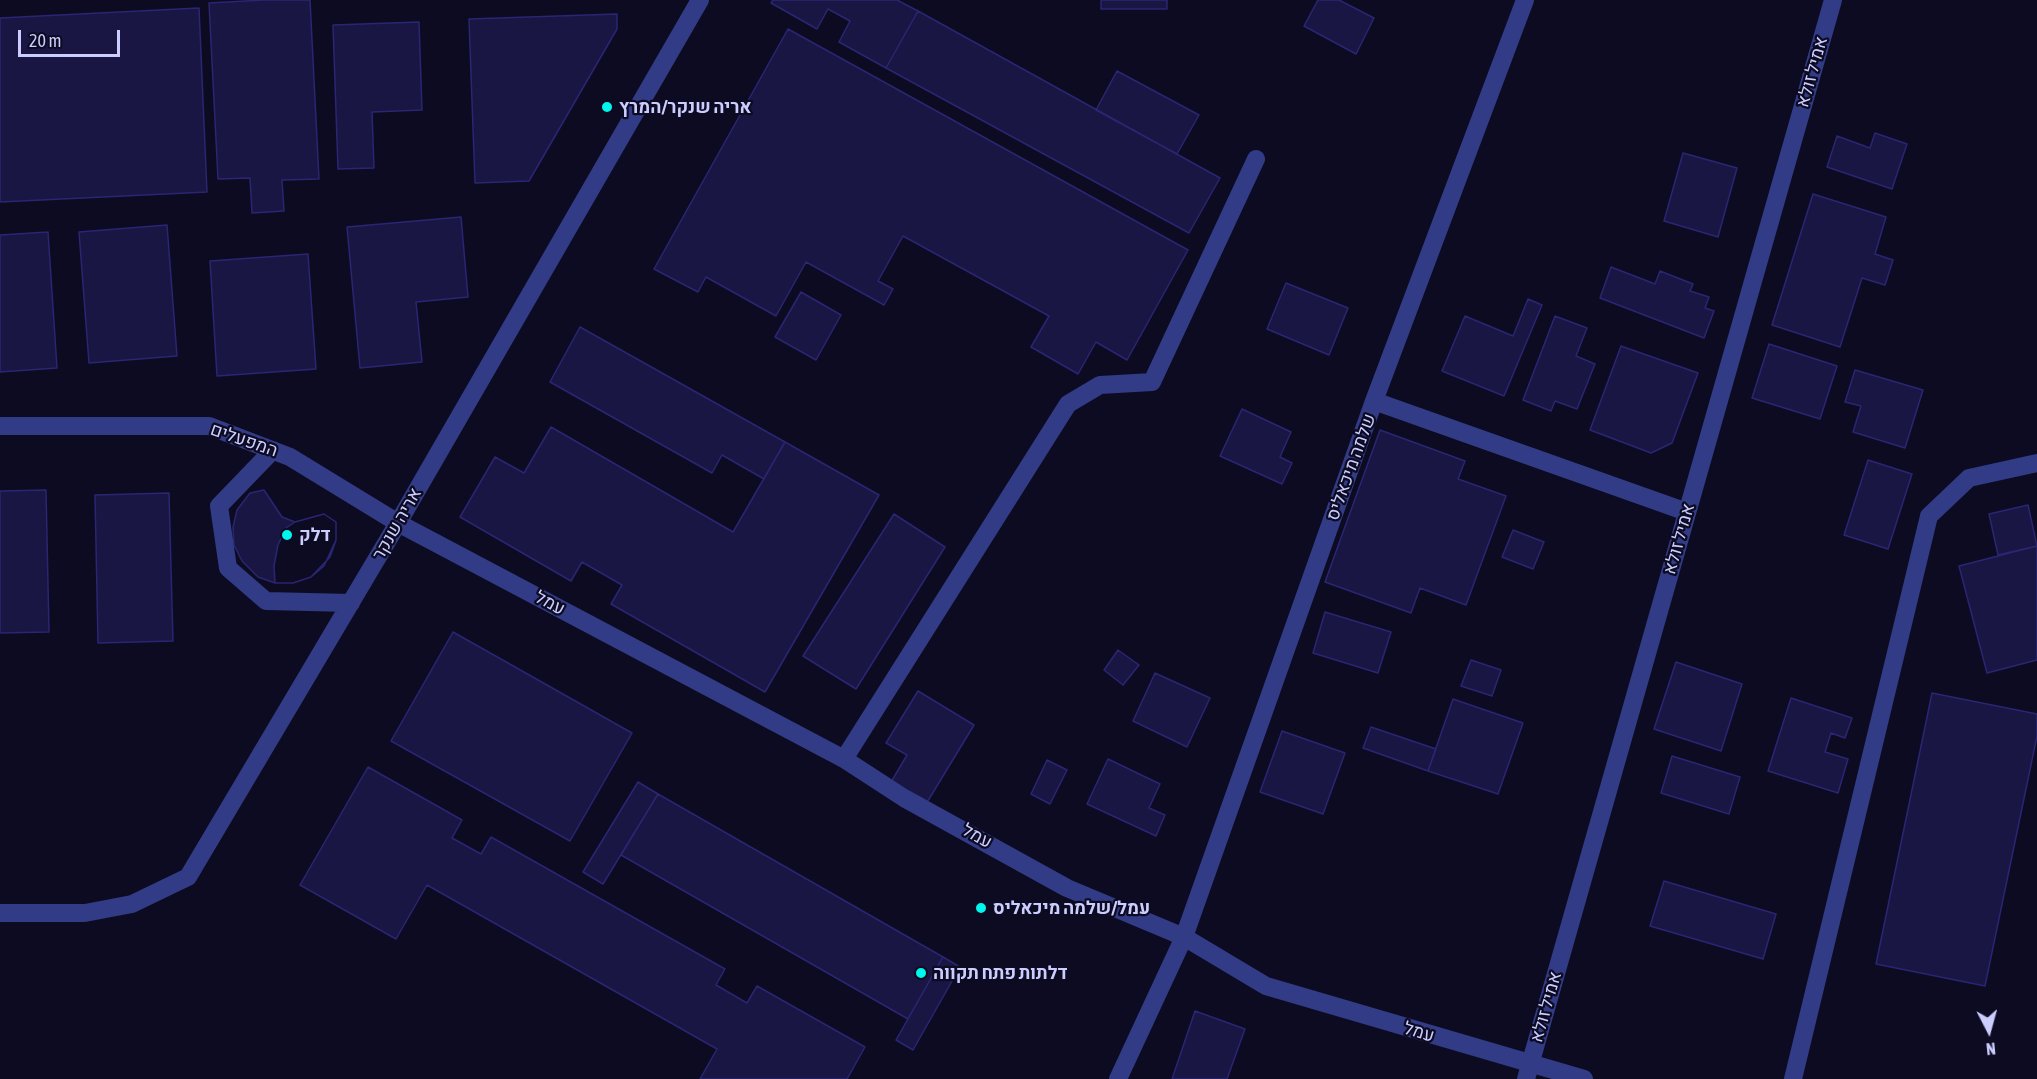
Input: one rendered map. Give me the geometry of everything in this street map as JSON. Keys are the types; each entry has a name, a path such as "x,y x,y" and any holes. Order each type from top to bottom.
{"street":[{"name":"אריה שנקר","path":"0,913 85,914 132,904 188,877 398,524 700,0"},
{"name":"שלמה מיכאליס","path":"1118,1079 1184,937 1374,401 1525,0"},
{"name":"אמיל זולא","path":"1528,1072 1833,0"},
{"path":"844,759 1068,404 1100,385 1152,382 1256,159"},
{"path":"1374,401 1687,512"},
{"name":"המפעלים","path":"0,426 209,426 290,457 398,524"},
{"path":"273,450 219,507 228,568 266,601 351,603"},
{"path":"1793,1079 1929,516 1969,478 2037,463"},
{"name":"עמל","path":"398,524 844,759 904,798 1067,888 1184,937 1266,986 1528,1072 1584,1079"}],"building":[{"path":"310,0 319,179 282,180 284,211 252,213 250,178 218,179 209,3"},
{"path":"773,0 897,0 918,11 886,68 839,42 850,21 828,9 817,29 771,3"},
{"path":"1101,0 1167,0 1167,9 1101,9"},
{"path":"1318,0 1339,0 1374,18 1356,54 1304,26"},
{"path":"199,8 207,192 0,202 0,18"},
{"path":"918,11 1220,178 1189,233 886,68"},
{"path":"617,14 617,29 529,181 475,183 469,19"},
{"path":"419,22 422,110 372,112 374,168 338,169 333,25"},
{"path":"788,29 1188,250 1127,360 1096,342 1078,374 1031,347 1049,316 903,236 878,281 893,289 884,305 806,262 776,316 706,277 698,292 654,269"},
{"path":"1117,71 1199,115 1177,154 1096,110"},
{"path":"1875,133 1907,144 1892,189 1827,167 1837,136 1870,148"},
{"path":"1683,153 1737,168 1718,237 1664,221"},
{"path":"1813,194 1886,217 1875,254 1893,260 1885,285 1862,278 1840,347 1772,325"},
{"path":"461,217 468,297 416,302 422,362 360,368 347,227"},
{"path":"167,225 177,356 89,363 79,232"},
{"path":"48,232 57,368 0,372 0,235"},
{"path":"308,254 316,369 217,376 210,261"},
{"path":"1611,267 1655,284 1660,271 1693,284 1690,291 1709,297 1705,308 1714,311 1704,338 1600,298"},
{"path":"1286,283 1348,308 1329,355 1267,329"},
{"path":"801,292 841,315 816,360 775,337"},
{"path":"1528,299 1542,305 1504,396 1442,371 1465,316 1513,336"},
{"path":"1555,316 1587,328 1576,356 1595,364 1577,409 1555,401 1551,411 1523,400"},
{"path":"580,327 785,442 764,479 722,455 712,473 550,382"},
{"path":"1769,344 1837,366 1820,419 1752,398"},
{"path":"1621,346 1698,373 1672,443 1651,453 1590,430"},
{"path":"1855,370 1923,390 1905,448 1853,432 1861,406 1845,402"},
{"path":"1242,409 1291,432 1280,457 1292,463 1282,484 1220,456"},
{"path":"551,427 733,532 785,442 879,495 765,692 611,604 622,585 582,562 571,581 460,517 495,457 524,473"},
{"path":"1380,430 1465,461 1458,479 1506,496 1466,605 1420,588 1411,613 1325,582"},
{"path":"1868,460 1912,474 1888,549 1844,535"},
{"path":"46,490 49,632 0,633 0,491"},
{"path":"264,490 282,517 295,522 324,514 336,522 336,540 330,557 311,577 293,583 275,583 258,577 242,561 234,545 233,527 237,510 250,493"},
{"path":"169,493 173,641 98,643 95,495"},
{"path":"2028,505 2037,546 1998,555 1989,514"},
{"path":"324,514 336,522 336,540 324,566 311,577 293,583 275,583 274,566 278,545 286,528 295,522"},
{"path":"894,514 945,547 856,689 803,656"},
{"path":"1513,530 1544,542 1533,569 1502,557"},
{"path":"2037,546 2037,660 1987,673 1959,566"},
{"path":"1325,612 1391,632 1378,673 1313,653"},
{"path":"453,632 632,733 570,841 391,741"},
{"path":"1118,650 1139,665 1123,685 1104,670"},
{"path":"1471,660 1501,670 1492,696 1461,686"},
{"path":"1676,662 1742,684 1721,751 1654,729"},
{"path":"1155,673 1210,698 1187,747 1133,721"},
{"path":"918,691 974,725 926,804 891,782 907,755 886,743"},
{"path":"1932,693 2037,714 2037,736 1985,986 1876,964"},
{"path":"1791,698 1852,718 1845,738 1831,733 1825,752 1848,759 1838,793 1768,771"},
{"path":"1453,699 1523,723 1498,794 1428,771"},
{"path":"1371,727 1436,749 1428,771 1363,748"},
{"path":"1282,731 1345,753 1323,814 1260,792"},
{"path":"1672,756 1740,777 1729,814 1661,793"},
{"path":"1108,759 1160,784 1149,808 1165,815 1156,836 1087,804"},
{"path":"1047,760 1067,770 1050,804 1031,794"},
{"path":"368,767 462,820 452,838 481,854 491,837 725,969 716,985 747,1003 757,986 865,1047 847,1079 700,1079 717,1049 427,885 396,939 300,885"},
{"path":"638,782 658,794 603,884 583,872"},
{"path":"658,794 943,957 908,1019 621,855"},
{"path":"1664,881 1776,914 1763,959 1650,926"},
{"path":"943,957 960,967 913,1050 896,1040"},
{"path":"1195,1011 1245,1029 1227,1079 1172,1079"}],"place":[{"name":"אריה שנקר/המרץ","path":"607,107"},
{"name":"דלק","path":"287,535"},
{"name":"עמל/שלמה מיכאליס","path":"981,908"},
{"name":"דלתות פתח תקווה","path":"921,973"}]}
